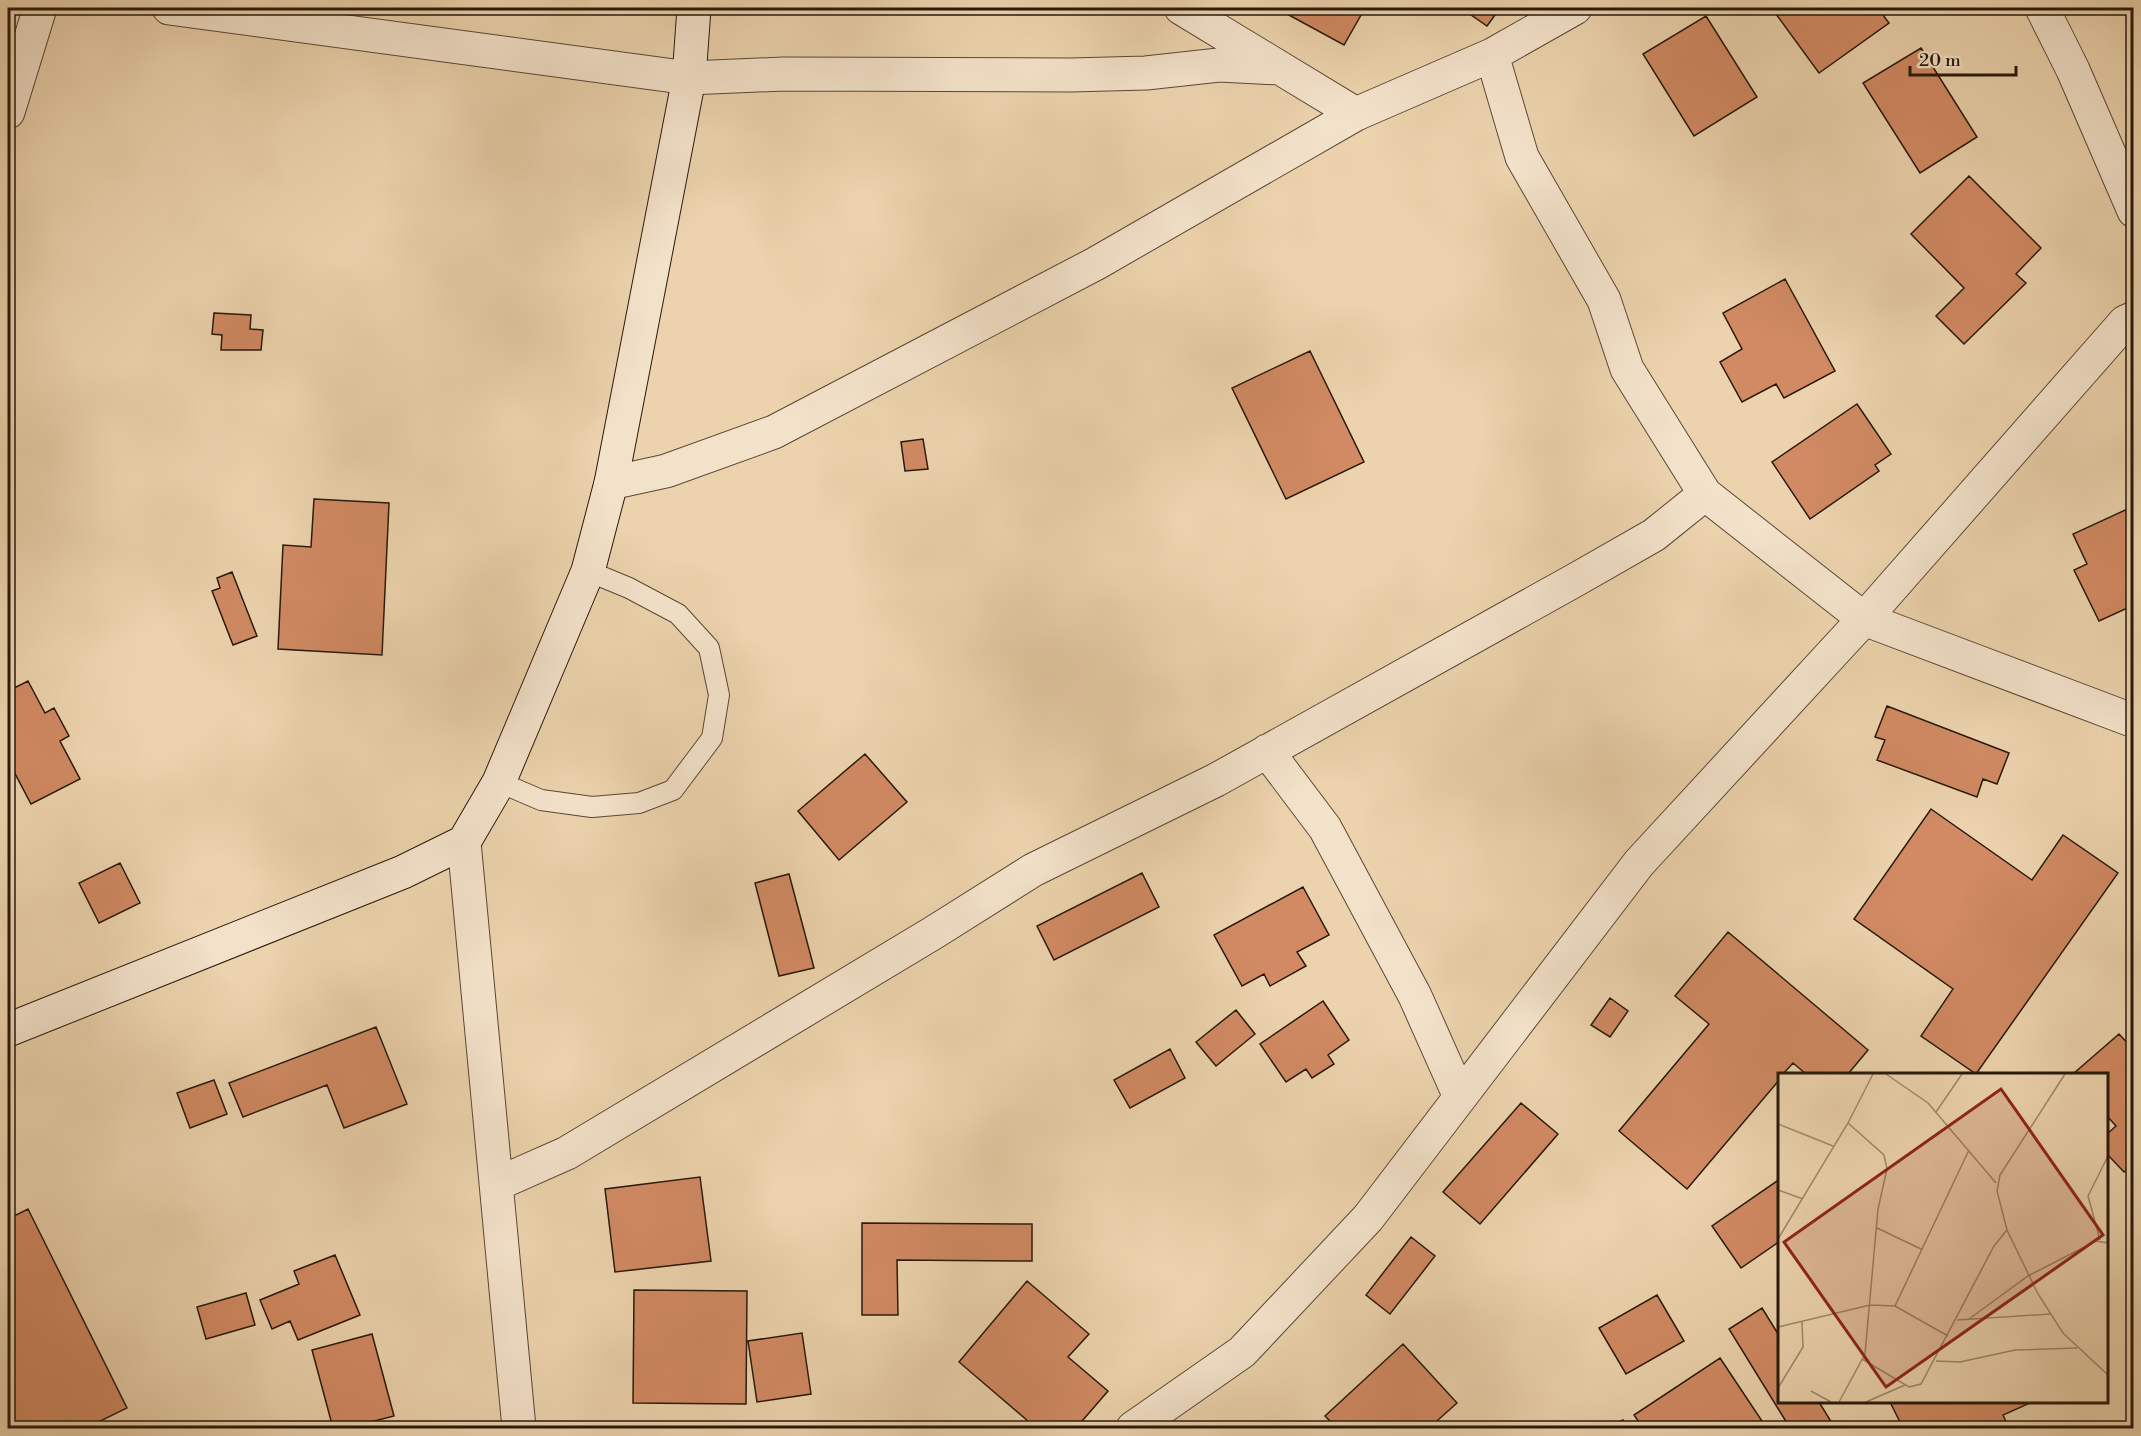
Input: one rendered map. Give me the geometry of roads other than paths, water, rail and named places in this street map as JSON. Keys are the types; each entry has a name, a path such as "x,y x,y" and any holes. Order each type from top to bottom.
{"street":[{"path":"8,112 40,8"},
{"path":"169,8 689,78 784,74 1082,75 1146,73 1219,66 1279,68"},
{"path":"8,1030 403,872 464,842 499,782 588,571 611,483 689,78 694,8"},
{"path":"1181,8 1356,114"},
{"path":"611,483 666,471 774,432 1095,264 1356,114 1492,55 1575,8"},
{"path":"2042,8 2073,70 2133,211"},
{"path":"1492,55 1522,157 1604,300 1627,369 1705,494 1864,619 2133,721"},
{"path":"1133,1428 1242,1352 1368,1218 1639,863 1864,619 2126,322 2133,318"},
{"path":"497,1184 567,1153 933,933 1033,870 1216,780 1654,535 1705,494"},
{"path":"1267,752 1325,828 1415,996 1460,1097"},
{"path":"464,842 519,1428"}],"lane":[{"path":"499,782 541,800 592,807 639,803 674,790 712,738 719,695 709,648 678,614 629,588 588,571"}]}
